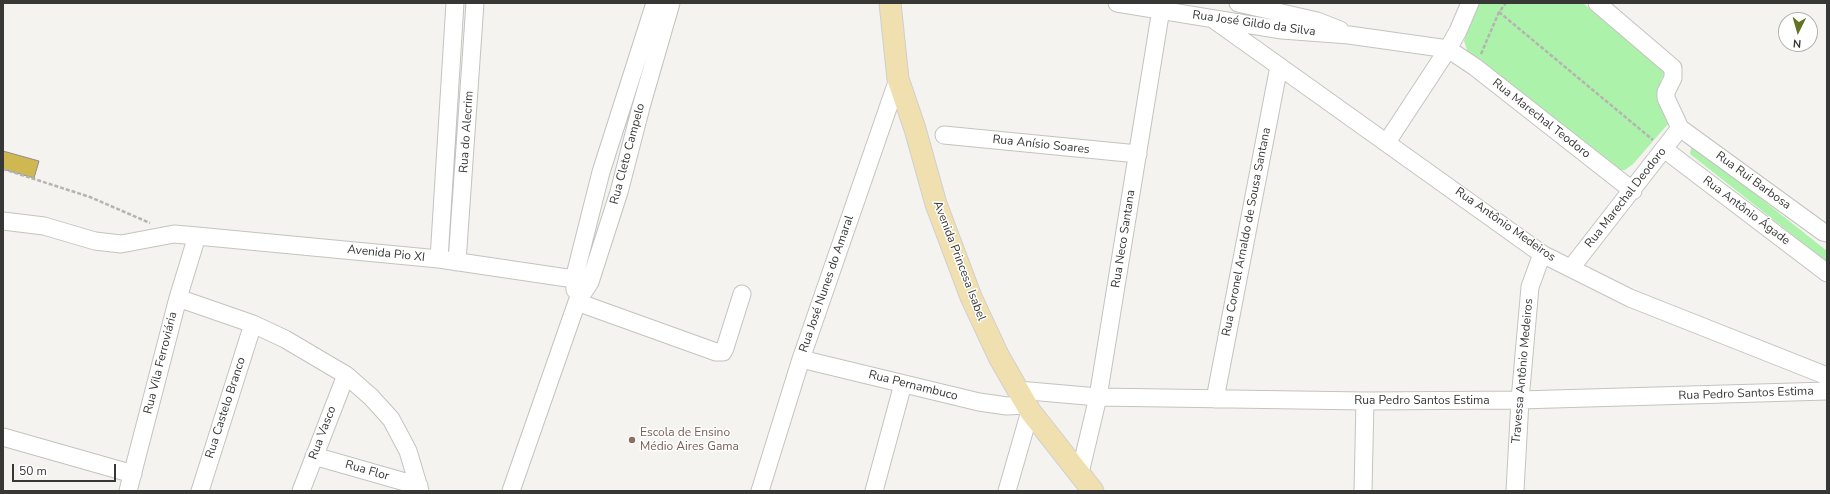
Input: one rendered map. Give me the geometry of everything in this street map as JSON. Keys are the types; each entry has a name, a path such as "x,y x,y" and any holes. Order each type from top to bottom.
{"main road":[{"name":"Avenida Princesa Isabel","path":"890,3 898,79 915,129 936,204 971,297 999,357 1025,402 1093,491"}],"street":[{"name":"Rua do Alecrim","path":"439,259 455,3"},
{"name":"Rua do Alecrim","path":"457,262 475,3"},
{"name":"Rua Cleto Campelo","path":"577,302 574,279 601,172 655,3"},
{"name":"Rua Cleto Campelo","path":"511,491 577,302 590,282 619,192 641,107 671,3"},
{"name":"Rua José Gildo da Silva","path":"1117,3 1161,6 1213,19 1282,30 1349,35 1448,49"},
{"path":"1386,142 1448,49 1458,31 1470,3"},
{"path":"1597,3 1673,68 1673,78 1666,92 1666,98 1680,128"},
{"path":"1243,4 1245,24"},
{"name":"Rua José Gildo da Silva","path":"1243,4 1284,12 1317,21 1349,35"},
{"name":"Rua Neco Santana","path":"1080,473 1098,397 1161,6"},
{"path":"1282,30 1284,12"},
{"name":"Rua Antônio Medeiros","path":"1213,19 1542,254 1630,298 1827,376"},
{"name":"Rua Marechal Teodoro","path":"1448,49 1475,67 1633,191"},
{"name":"Rua Coronel Arnaldo de Sousa Santana","path":"1215,399 1279,66"},
{"name":"Rua José Nunes do Amaral","path":"760,491 801,359 898,79"},
{"path":"448,118 468,117"},
{"name":"Rua Marechal Deodoro","path":"1571,268 1633,191 1680,128"},
{"name":"Rua Rui Barbosa","path":"1680,128 1826,234"},
{"name":"Rua Anísio Soares","path":"944,135 1138,154"},
{"name":"Rua Antônio Ágade","path":"1664,149 1827,273"},
{"name":"Avenida Pio XI","path":"3,221 44,226 95,240 121,244 174,234 439,259 574,279"},
{"name":"Rua Vila Ferroviária","path":"128,491 178,298 197,236"},
{"name":"Travessa Antônio Medeiros","path":"1515,491 1520,400 1530,287 1542,254"},
{"path":"577,302 716,352 722,352 725,348 742,294"},
{"path":"178,298 253,324 285,339 346,375 371,397 391,419 408,451 419,489"},
{"name":"Rua Castelo Branco","path":"200,491 253,324"},
{"name":"Rua Pernambuco","path":"801,359 979,402 1007,406 1025,402"},
{"name":"Rua Vasco","path":"301,491 346,375"},
{"path":"874,491 903,384"},
{"name":"Rua Pedro Santos Estima","path":"1025,402 1098,397 1365,401 1520,400 1827,391"},
{"path":"1363,491 1365,401"},
{"path":"1007,491 1025,402"},
{"path":"3,437 133,474"},
{"name":"Rua Flor","path":"314,456 419,489"}],"path":[{"path":"1475,67 1498,12 1506,3"},
{"path":"1498,12 1664,149"},
{"path":"3,169 90,197 174,234"}],"green space":[{"path":"1479,3 1583,3 1666,71 1661,80 1659,102 1668,124 1633,164 1625,170 1615,170 1468,53 1464,41"},
{"path":"1696,147 1827,251 1827,262 1690,154 1691,148"}],"building":[{"path":"3,151 39,161 34,178 3,169"}],"place":[{"name":"Escola de Ensino Médio Aires Gama","path":"632,440"}]}
